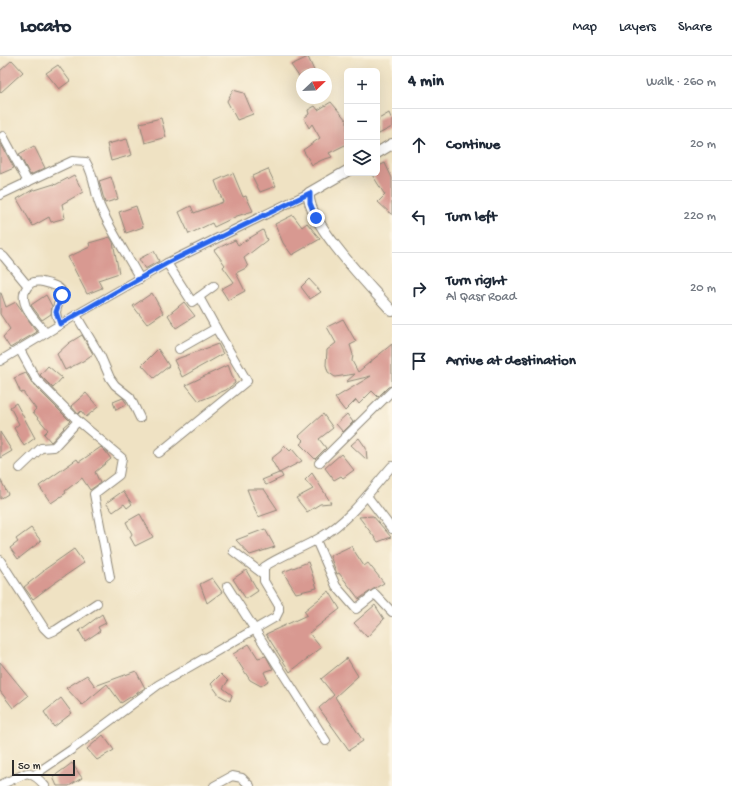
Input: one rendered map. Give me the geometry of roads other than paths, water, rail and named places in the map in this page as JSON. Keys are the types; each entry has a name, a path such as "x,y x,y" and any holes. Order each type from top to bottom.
{"street":[{"path":"3,136 28,182"},
{"path":"380,151 392,144"},
{"path":"0,195 72,161 86,162 94,179 96,195 106,219 140,279"},
{"path":"0,361 60,324 167,263 310,193 344,173"},
{"path":"310,193 310,203 316,218 325,233 392,311"},
{"path":"0,254 28,286"},
{"path":"167,263 192,302 214,286"},
{"path":"46,333 24,303 24,292 28,286 34,282 57,286 60,289 62,295 56,312 60,324"},
{"path":"159,453 248,381 199,297"},
{"path":"76,315 97,350 110,378 115,385 130,397 140,418"},
{"path":"179,349 216,328"},
{"path":"20,350 36,379 78,421 122,458 119,475 94,494 110,577"},
{"path":"319,463 392,391"},
{"path":"20,468 41,448 54,447 78,421"},
{"path":"34,775 71,750 158,685 276,617 279,611 279,606 264,581 264,567 316,540 343,520 357,508 392,466"},
{"path":"367,496 392,528"},
{"path":"316,540 336,586 356,609 375,594 392,612"},
{"path":"233,551 263,574"},
{"path":"0,560 44,628 49,633 56,630 97,602"},
{"path":"227,586 326,741"},
{"path":"0,785 27,773 34,775 45,786"},
{"path":"214,786 232,776 242,778 250,786"}]}
